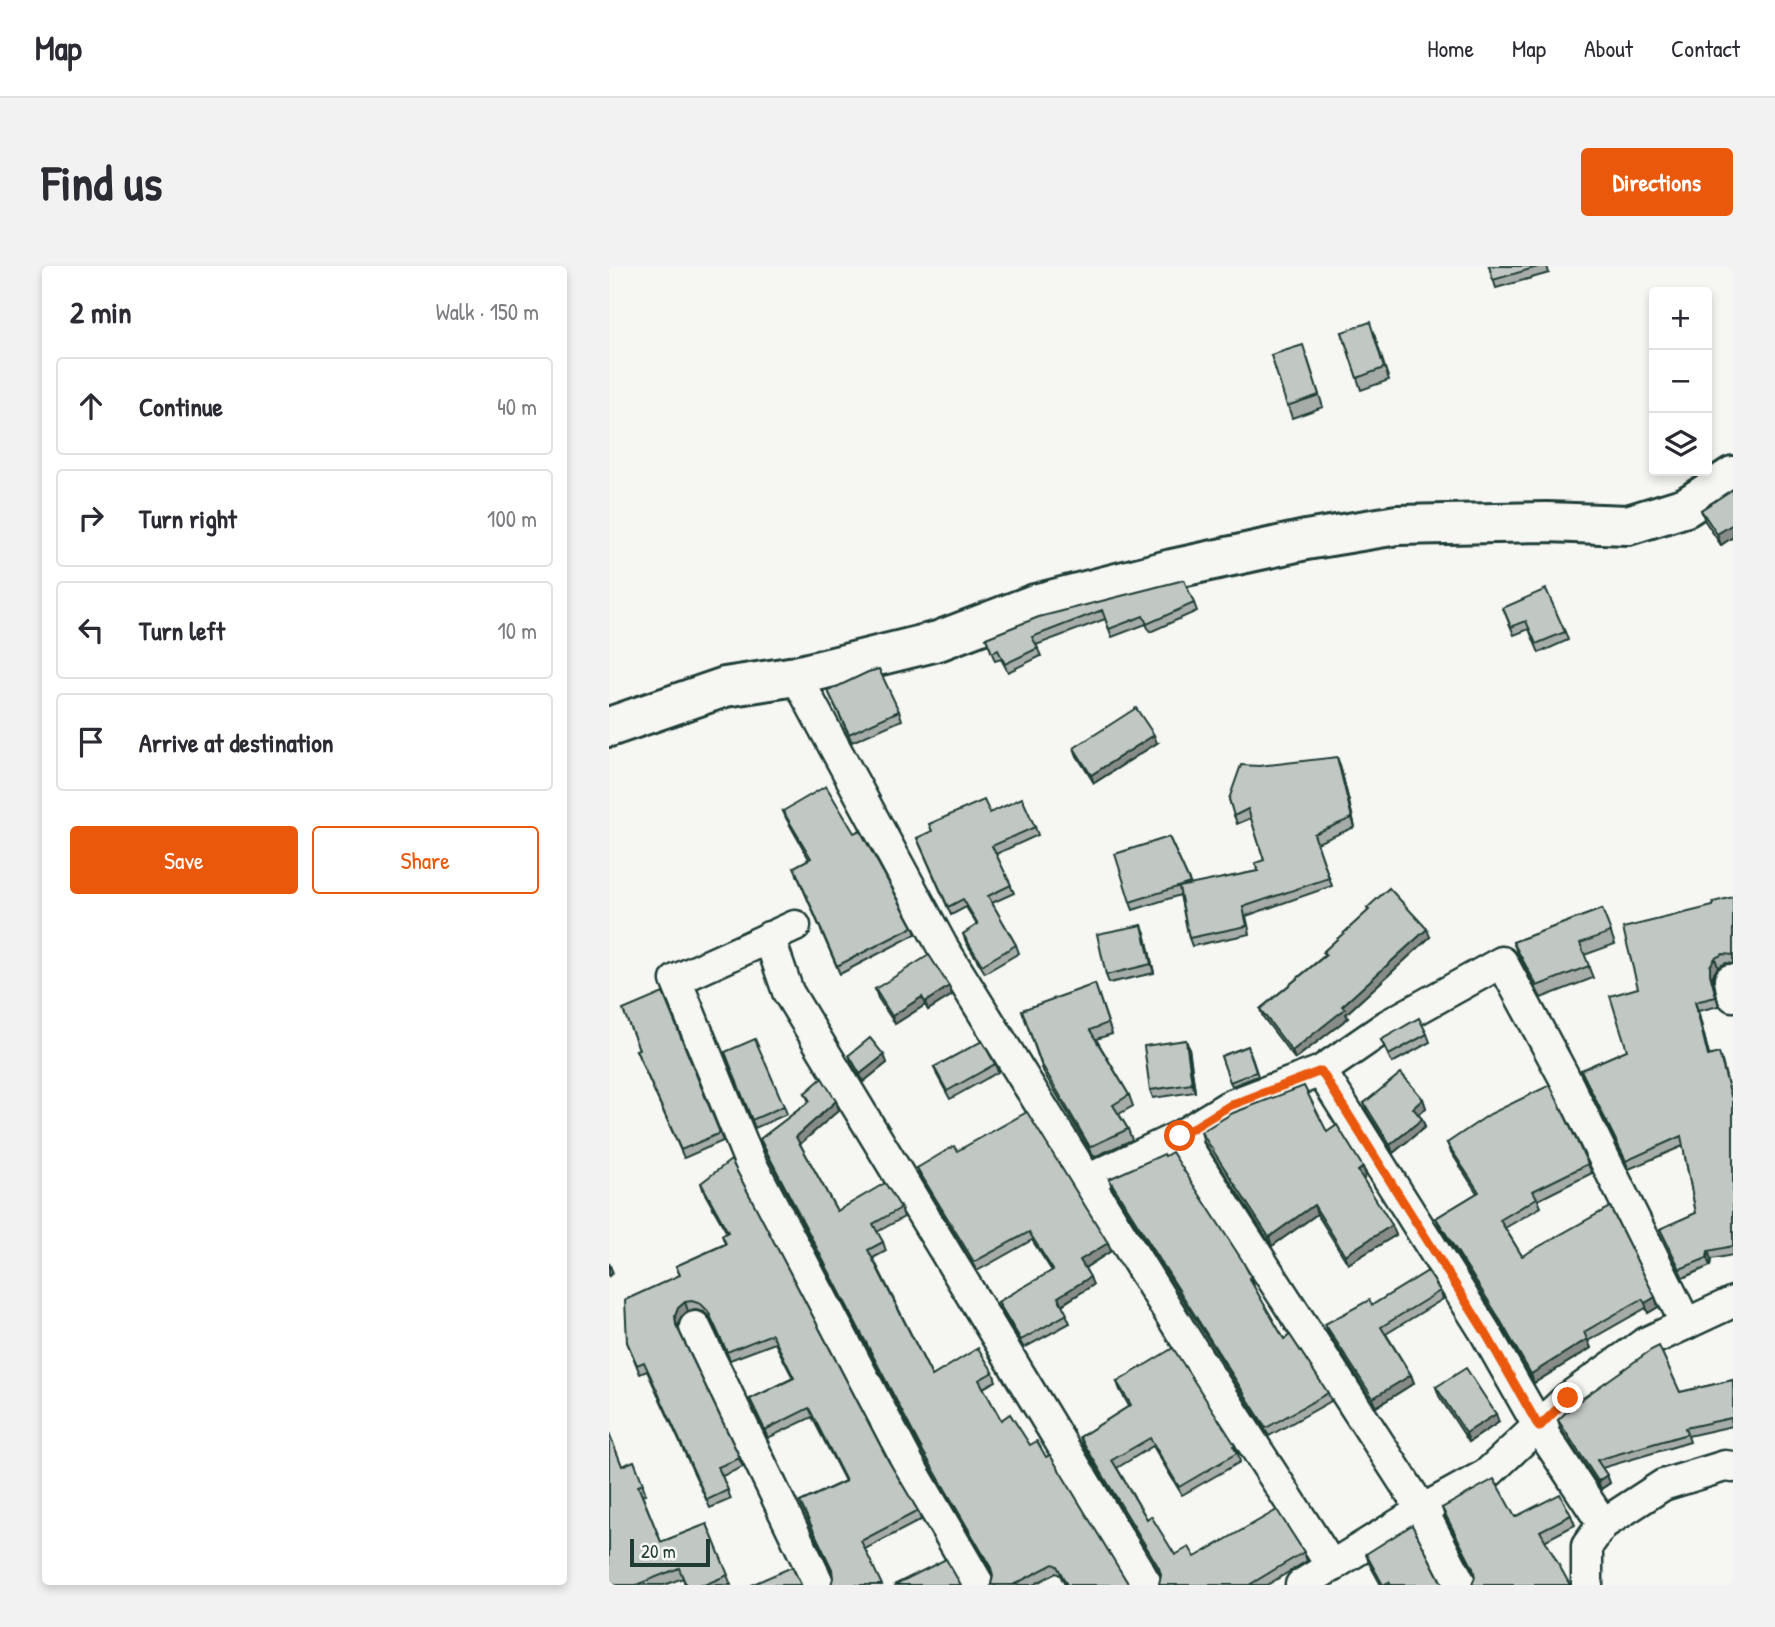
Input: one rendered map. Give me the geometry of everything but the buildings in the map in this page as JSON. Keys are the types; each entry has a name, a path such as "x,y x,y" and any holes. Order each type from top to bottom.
{"street":[{"path":"609,727 725,687 796,676 938,641 1047,601 1172,569 1306,540 1397,525 1547,522 1628,525 1686,507 1733,476"},
{"path":"796,676 942,946 1332,1567"},
{"path":"979,1585 908,1463 750,1162 676,980 782,931 788,992 1147,1585"},
{"path":"1087,1180 1180,1136 1229,1106 1321,1071 1388,1025 1501,962 1563,1075 1686,1324"},
{"path":"1321,1071 1485,1332 1539,1427 1603,1524"},
{"path":"1180,1136 1422,1510 1461,1585"},
{"path":"1301,1585 1422,1510 1487,1475 1568,1398 1645,1343 1733,1302"},
{"path":"695,1327 819,1585"},
{"path":"1587,1585 1587,1546 1603,1524 1663,1485 1725,1466 1733,1467"}],"route":[{"path":"1180,1136 1229,1106 1321,1071 1485,1332 1539,1427 1568,1398"}]}
